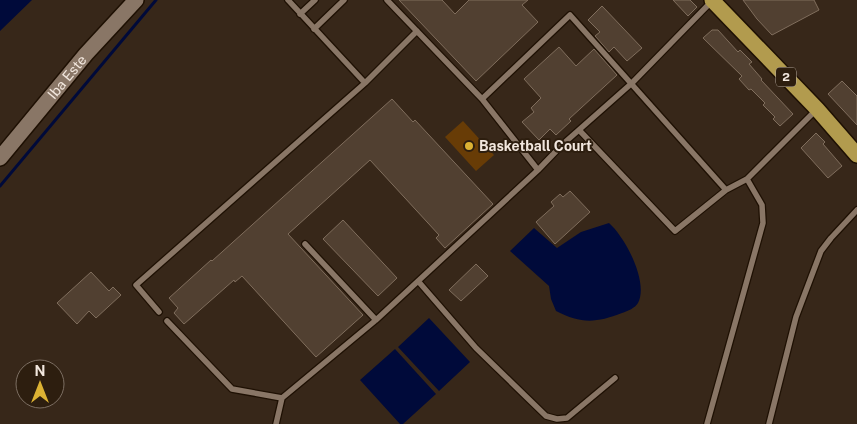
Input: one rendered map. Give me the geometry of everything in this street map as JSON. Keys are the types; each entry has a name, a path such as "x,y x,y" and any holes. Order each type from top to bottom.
{"highway":[{"name":"2","path":"713,0 857,154"}],"street":[{"name":"Iba Este","path":"0,158 86,54 136,0"}],"lane":[{"path":"288,0 365,83"},
{"path":"300,14 315,0"},
{"path":"314,29 344,0"},
{"path":"387,0 482,99 538,170"},
{"path":"276,424 282,398 376,320 538,170 563,144 580,131 632,83 713,0"},
{"path":"482,99 570,15 726,190"},
{"path":"159,312 136,285 365,83 417,31"},
{"path":"580,131 675,231 726,190 747,179 817,110"},
{"path":"707,424 763,223 762,205 747,179"},
{"path":"769,424 796,317 821,251 857,210"},
{"path":"305,244 376,320"},
{"path":"418,281 476,348 546,416 557,419 567,418 615,378"},
{"path":"167,321 232,388 282,398"}],"shaded area":[{"path":"0,0 32,0 0,31"},
{"name":"Basketball Court","path":"463,121 494,155 476,171 445,137"},
{"path":"609,223 622,238 634,260 641,294 638,303 633,308 604,319 581,320 556,311 551,299 549,286 510,251 534,228 557,248 581,232"},
{"path":"429,318 470,362 439,391 398,347"},
{"path":"395,349 436,394 403,424 400,424 360,380"}],"building":[{"path":"399,0 442,0 455,14 469,0 528,0 522,5 538,22 476,81"},
{"path":"673,0 690,0 697,7 688,16"},
{"path":"743,0 814,0 819,10 772,35"},
{"path":"602,6 642,48 627,61 614,47 609,52 595,36 600,32 588,20"},
{"path":"712,30 718,30 738,52 740,50 752,62 749,64 761,80 793,114 780,126 773,119 775,117 763,105 765,103 739,79 742,76 703,38"},
{"path":"559,47 576,66 594,49 617,75 569,119 571,121 556,135 550,129 539,140 522,122 534,112 531,108 541,98 524,79"},
{"path":"842,81 857,96 857,125 828,94"},
{"path":"392,99 413,122 415,120 493,204 445,248 436,238 439,235 370,160 288,234 363,315 316,357 242,276 235,282 234,280 184,324 174,313 178,308 169,298"},
{"path":"816,133 842,166 828,178 801,148"},
{"path":"570,191 590,212 555,244 536,222 554,206 551,202 560,194 563,197"},
{"path":"343,220 397,278 378,296 323,239"},
{"path":"476,264 488,276 461,301 449,290"},
{"path":"91,272 109,291 113,287 121,295 96,318 89,311 77,324 57,303"}],"waterway":[{"path":"0,186 156,0"}],"place":[{"name":"Basketball Court","path":"469,146"}]}
